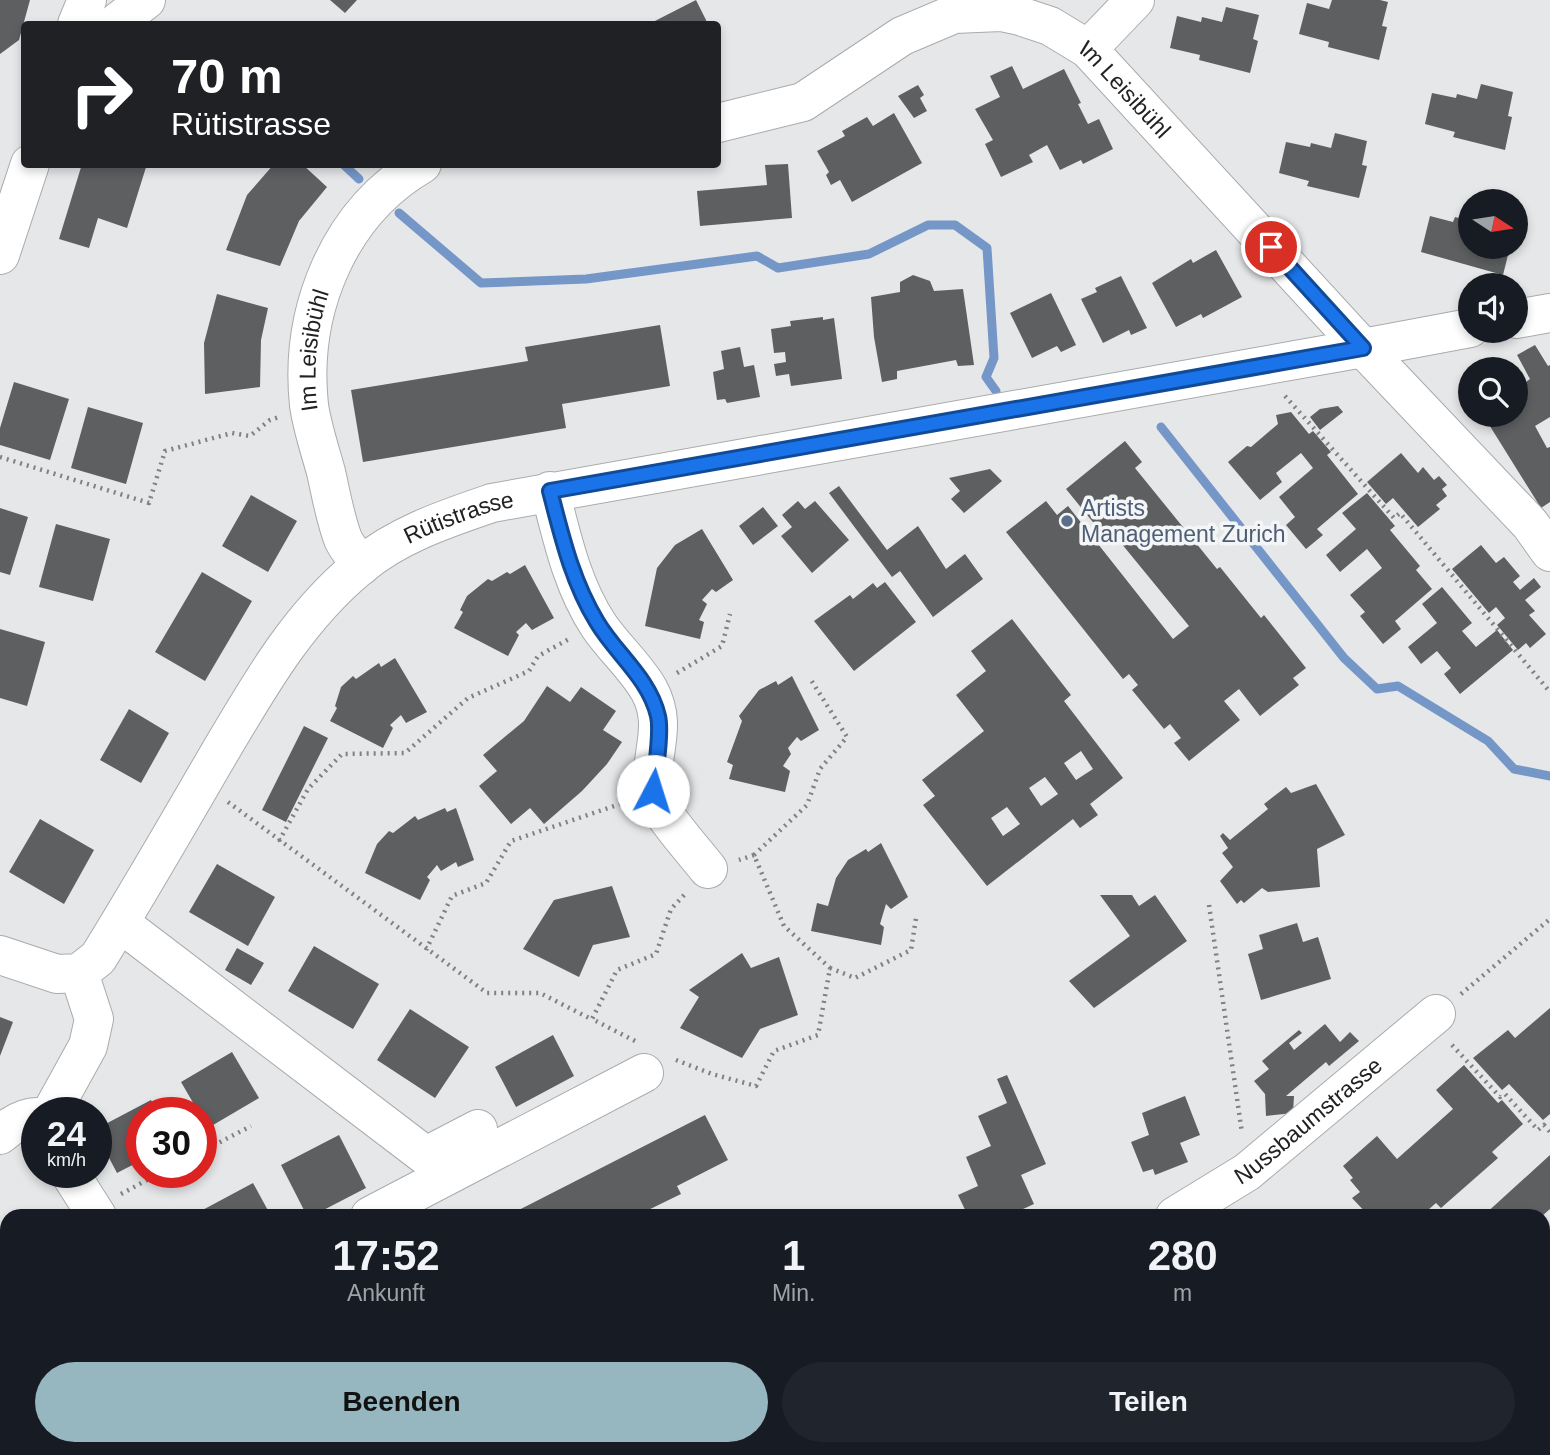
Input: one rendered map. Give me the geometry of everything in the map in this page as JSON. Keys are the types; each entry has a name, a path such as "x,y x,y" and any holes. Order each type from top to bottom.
{"street":[{"path":"79,21 87,0"},
{"path":"119,21 146,0"},
{"path":"1088,49 1135,0"},
{"name":"Im Leisibühl","path":"721,122 803,102 902,36 954,14 1001,12 1050,26 1088,49 1363,348"},
{"path":"0,256 29,168"},
{"name":"Im Leisibühl","path":"361,566 344,541 309,407 307,365 314,311 331,265 361,215 403,176 416,168"},
{"path":"1528,317 1550,313"},
{"path":"1363,348 1458,330"},
{"path":"1363,348 1530,524 1550,552"},
{"name":"Rütistrasse","path":"79,973 98,958 260,684 296,631 322,600 361,566 395,542 436,522 492,503 550,491 1363,348"},
{"path":"550,491 566,557 579,591 598,624 649,690 659,719 653,791 664,812 708,869"},
{"path":"120,923 426,1156 478,1129"},
{"path":"0,954 57,974 79,973 94,1019 88,1046 60,1097"},
{"name":"Nussbaumstrasse","path":"1186,1209 1247,1172 1432,1017"},
{"path":"382,1209 642,1058"},
{"path":"0,1135 21,1121"},
{"path":"79,1188 92,1209"}],"path":[{"path":"0,457 149,503 165,451 232,433 250,436 270,420 309,407"},
{"path":"1299,413 1394,518 1400,513 1550,692"},
{"path":"649,690 722,646 730,614"},
{"path":"279,841 308,789 342,754 405,753 468,698 529,671 538,656 598,624"},
{"path":"592,1019 617,970 656,954 671,909 708,869 754,855 807,805 820,769 847,737 811,680"},
{"path":"203,782 487,993 540,993 592,1019 642,1058 664,1055 712,1074 756,1086 774,1051 818,1035 830,968"},
{"path":"426,950 452,896 486,883 511,841 599,811"},
{"path":"754,855 784,926 830,968 855,978 911,950 916,918"},
{"path":"1209,905 1247,1172"},
{"path":"1550,919 1432,1017 1500,1097 1505,1094 1538,1130 1544,1125 1550,1132"},
{"path":"217,1144 251,1126"},
{"path":"102,1209 136,1188"}],"building":[{"path":"0,0 30,0 24,21 21,21 19,40 0,54"},
{"path":"330,0 357,0 345,13"},
{"path":"696,0 706,21 655,21"},
{"path":"1332,0 1388,2 1382,26 1387,27 1379,60 1328,47 1329,42 1299,34 1307,3 1329,9"},
{"path":"1226,7 1259,15 1253,39 1258,41 1250,73 1199,60 1200,55 1170,48 1177,16 1201,22 1202,17 1222,22"},
{"path":"1012,66 1023,89 1064,69 1088,124 1099,119 1113,149 1083,164 1081,160 1060,170 1047,145 1029,155 1033,162 1001,177 985,144 993,140 975,109 1000,97 990,76"},
{"path":"1481,84 1513,92 1508,116 1512,117 1505,150 1453,137 1455,132 1425,124 1432,93 1456,98 1457,94 1477,99"},
{"path":"918,85 924,95 920,98 927,111 914,118 898,96"},
{"path":"894,113 922,163 852,202 840,180 831,185 826,175 829,172 817,151 845,136 842,131 867,117 873,126"},
{"path":"1335,133 1367,141 1362,165 1367,166 1359,198 1307,186 1309,181 1279,173 1286,142 1310,147 1311,143 1331,148"},
{"path":"788,164 792,218 700,226 697,191 767,185 765,165"},
{"path":"81,168 146,168 127,228 98,218 89,248 59,239"},
{"path":"271,168 306,168 327,187 299,221 280,266 226,250 247,195"},
{"path":"1430,216 1453,222 1455,217 1458,218 1458,259 1507,259 1504,273 1496,273 1421,252"},
{"path":"1216,250 1242,297 1203,318 1201,314 1176,327 1152,283 1191,259 1193,263"},
{"path":"913,275 930,281 934,291 963,289 974,365 958,366 956,360 897,371 897,379 882,382 874,337 871,297 900,292 900,282"},
{"path":"1121,276 1147,328 1131,335 1129,330 1103,343 1081,299 1097,292 1095,288"},
{"path":"1051,293 1076,345 1061,352 1057,346 1032,358 1010,313"},
{"path":"217,294 268,308 261,340 260,387 205,394 204,343"},
{"path":"823,317 823,320 834,318 842,379 791,386 789,374 776,376 774,364 786,362 785,352 774,353 771,329 791,326 790,321"},
{"path":"660,325 670,386 562,404 566,428 363,462 351,390 528,361 525,347"},
{"path":"1535,345 1548,366 1550,365 1550,417 1535,426 1547,448 1550,447 1550,502 1541,508 1490,427 1528,427 1528,357 1517,355"},
{"path":"740,347 744,367 754,365 760,397 727,403 725,399 717,400 713,372 724,369 721,351"},
{"path":"14,382 69,399 50,460 0,445 0,428"},
{"path":"1338,406 1343,412 1320,430 1310,417 1320,409"},
{"path":"88,407 143,423 126,484 71,468"},
{"path":"1291,412 1309,434 1313,431 1331,452 1327,455 1358,494 1317,529 1323,535 1306,549 1286,525 1295,517 1279,497 1313,468 1301,453 1276,473 1282,482 1260,500 1228,462 1278,424 1276,415"},
{"path":"1125,441 1142,462 1135,468 1217,569 1220,567 1261,618 1264,615 1306,668 1293,678 1299,685 1260,716 1239,689 1224,701 1240,720 1189,761 1174,743 1181,738 1170,724 1164,729 1132,690 1138,685 1129,674 1123,679 1006,532 1046,501 1057,515 1068,506 1173,639 1189,626 1112,532 1105,537 1066,489"},
{"path":"1401,453 1418,473 1423,467 1434,480 1439,476 1447,485 1442,489 1447,496 1436,505 1440,509 1418,527 1393,498 1386,504 1367,482"},
{"path":"990,469 1002,481 964,513 951,499 960,491 949,478"},
{"path":"839,486 887,550 918,526 946,569 965,554 983,579 933,617 900,571 892,577 829,493"},
{"path":"1367,493 1395,526 1390,530 1420,566 1416,570 1432,589 1395,621 1401,629 1383,644 1360,616 1365,612 1350,595 1382,568 1367,549 1340,572 1326,555 1356,529 1342,513"},
{"path":"251,495 297,521 268,572 222,546"},
{"path":"798,501 805,509 815,501 849,540 812,573 781,536 792,527 782,515"},
{"path":"763,507 778,526 753,545 739,526"},
{"path":"0,508 28,517 10,575 0,572"},
{"path":"56,524 110,539 93,601 39,587"},
{"path":"702,529 733,580 716,592 712,589 702,600 707,604 699,620 704,622 700,639 645,626 657,568 675,545"},
{"path":"1481,545 1496,563 1504,557 1520,576 1513,582 1520,590 1534,578 1541,587 1525,600 1535,611 1529,615 1546,634 1530,648 1526,643 1518,650 1497,625 1505,618 1496,607 1489,613 1452,569"},
{"path":"525,565 554,618 532,630 526,623 516,632 519,635 508,656 454,628 463,612 460,610 467,596 488,579 492,581"},
{"path":"202,572 252,601 205,681 155,652"},
{"path":"885,582 916,622 854,671 814,621 850,595 853,599 873,583 877,588"},
{"path":"1442,587 1472,623 1462,631 1476,647 1497,630 1513,650 1460,694 1444,674 1451,668 1437,651 1421,664 1408,647 1437,623 1422,604"},
{"path":"1012,619 1071,695 1064,701 1123,778 1090,804 1098,815 1080,828 1073,819 987,886 923,805 935,796 922,780 984,731 956,695 986,671 971,651","holes":["1081,751 1093,769 1076,780 1064,763","1045,777 1058,794 1041,806 1029,788","1007,807 1020,824 1003,836 991,818"]},
{"path":"0,629 45,642 27,706 0,698"},
{"path":"395,658 427,712 406,723 401,715 390,725 393,728 383,748 330,721 337,708 335,706 341,687 353,676 356,679 379,663 381,667"},
{"path":"792,676 819,730 801,741 797,737 788,748 791,754 783,766 790,771 785,792 729,779 733,765 727,762 742,721 739,716 759,690 776,681 778,685"},
{"path":"547,686 570,702 581,687 616,711 603,730 622,742 607,764 582,791 544,824 530,808 511,824 479,786 497,771 483,755 524,721"},
{"path":"129,709 169,733 141,783 100,760"},
{"path":"304,726 328,738 286,822 262,810"},
{"path":"1316,784 1345,835 1317,849 1320,887 1268,892 1262,888 1244,903 1241,900 1237,904 1220,881 1233,867 1222,853 1228,848 1220,836 1223,833 1230,840 1268,809 1264,804 1286,787 1291,793"},
{"path":"445,808 447,812 456,808 474,860 458,867 456,862 441,871 437,865 427,877 430,880 420,900 365,873 377,844 389,831 393,833 415,816 418,820"},
{"path":"40,819 94,850 64,904 9,872"},
{"path":"881,843 908,897 891,909 886,904 880,924 884,927 881,945 811,931 817,903 828,906 836,878 848,860"},
{"path":"217,864 275,897 248,946 189,912"},
{"path":"612,886 630,937 593,945 579,977 523,949 554,900"},
{"path":"1100,895 1132,895 1139,906 1155,895 1187,941 1094,1008 1069,981 1130,936"},
{"path":"1297,923 1303,942 1318,937 1331,979 1261,1000 1248,954 1263,949 1259,935"},
{"path":"314,946 379,984 353,1029 288,991"},
{"path":"237,948 264,963 251,985 225,970"},
{"path":"742,953 751,968 779,957 798,1015 760,1029 742,1058 680,1028 699,997 689,990"},
{"path":"1550,1008 1550,1114 1543,1120 1509,1084 1502,1090 1473,1058 1508,1030 1515,1038"},
{"path":"410,1009 469,1047 435,1098 377,1060"},
{"path":"0,1017 13,1022 0,1056"},
{"path":"1325,1024 1340,1042 1350,1032 1359,1041 1329,1066 1326,1062 1286,1096 1294,1096 1293,1113 1266,1116 1265,1094 1254,1081 1269,1069 1262,1061 1299,1030 1302,1033 1289,1043 1294,1050"},
{"path":"553,1035 574,1076 516,1107 495,1067"},
{"path":"232,1052 259,1098 217,1123 217,1097 190,1097 181,1082"},
{"path":"1464,1065 1498,1103 1502,1100 1523,1124 1492,1152 1498,1158 1441,1208 1436,1203 1429,1209 1362,1209 1352,1198 1360,1192 1343,1166 1377,1136 1397,1159 1453,1109 1436,1090"},
{"path":"1007,1075 1046,1164 1021,1175 1034,1204 1023,1209 965,1209 958,1195 978,1186 966,1157 991,1146 978,1116 1007,1103 997,1079"},
{"path":"1185,1096 1200,1135 1180,1143 1188,1162 1155,1175 1153,1169 1143,1172 1131,1142 1149,1135 1142,1113"},
{"path":"126,1113 126,1168 117,1173 112,1163 112,1121"},
{"path":"705,1115 728,1160 677,1186 681,1194 650,1209 521,1209"},
{"path":"339,1135 366,1188 326,1209 303,1209 281,1165"},
{"path":"1550,1155 1550,1209 1491,1209"},
{"path":"253,1183 267,1209 204,1209"}],"waterway":[{"path":"347,168 359,179"},
{"path":"399,213 481,283 586,279 757,256 778,268 869,254 928,225 955,225 987,248 994,358 986,377 996,391"},
{"path":"1161,427 1344,658 1377,689 1398,686 1488,741 1514,769 1550,776"}],"place":[{"name":"Artists Management Zurich","path":"1067,521"}],"route":[{"path":"653,791 659,719 654,704 649,690 598,624 579,591 566,557 550,491 1363,348 1271,247"}]}
